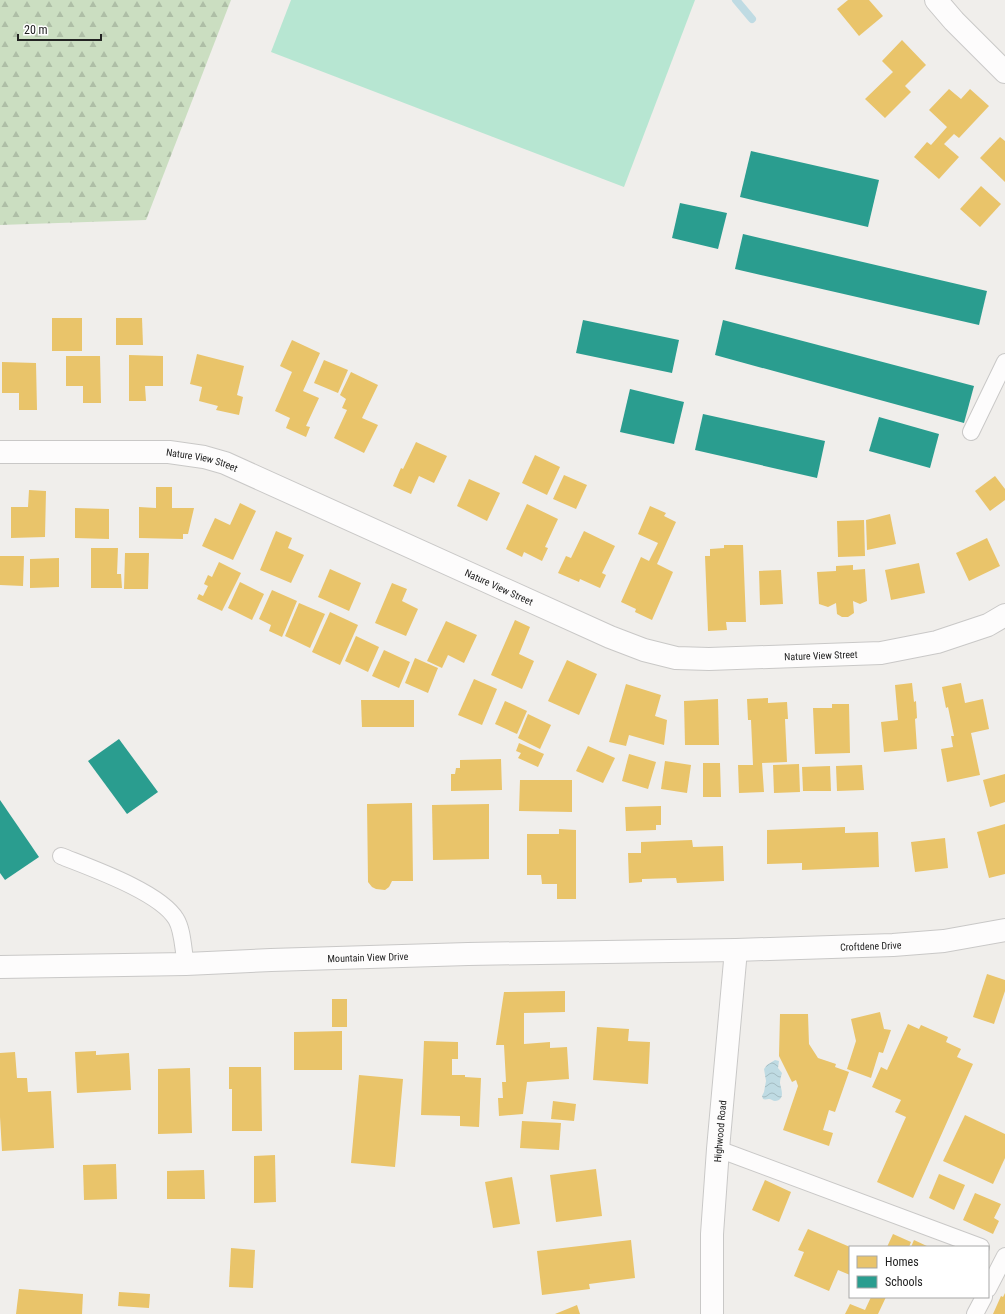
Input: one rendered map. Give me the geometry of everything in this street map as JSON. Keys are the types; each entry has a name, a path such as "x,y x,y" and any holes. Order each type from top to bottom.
{"street":[{"path":"936,0 954,21 1005,72"},
{"name":"Nature View Street","path":"0,452 169,452 204,457 225,463 610,637 644,650 676,658 709,659 881,653 936,642 988,625 1005,615"},
{"name":"Croftdene Drive","path":"736,950 944,941 1005,930"},
{"name":"Mountain View Drive","path":"0,967 186,964 444,955 736,950"},
{"name":"Highwood Road","path":"712,1314 712,1234 736,950"}],"lane":[{"path":"971,432 1005,362"},
{"path":"61,856 142,890 166,907 176,918 180,926 186,964"},
{"path":"718,1149 978,1246"},
{"path":"989,1250 1005,1256 989,1287"},
{"path":"975,1314 983,1298"}],"green space":[{"path":"0,0 231,0 146,220 0,225"},
{"path":"291,0 695,0 624,187 271,52"}],"water":[{"path":"775,1060 779,1061 778,1068 782,1073 780,1083 782,1096 781,1099 775,1101 763,1099 762,1096 766,1081 764,1069"}],"building: Homes":[{"path":"848,0 869,0 883,16 859,36 837,9"},
{"path":"902,40 926,65 905,86 911,92 885,118 865,99 893,72 882,61"},
{"path":"949,89 961,99 970,89 989,106 959,138 954,134 944,144 959,157 939,179 914,157 927,142 931,145 947,127 929,110"},
{"path":"1000,137 1005,141 1005,182 980,158"},
{"path":"981,186 1001,204 980,227 960,209"},
{"path":"52,318 82,318 82,351 52,351"},
{"path":"116,318 142,318 143,345 116,345"},
{"path":"292,340 320,353 303,391 319,398 306,426 310,427 306,437 286,428 290,418 275,411 292,372 280,366"},
{"path":"197,354 244,366 237,395 243,397 239,415 216,410 218,406 199,401 202,387 190,384"},
{"path":"129,355 163,356 163,386 145,386 146,401 129,401"},
{"path":"66,356 100,356 101,403 83,403 83,386 66,386"},
{"path":"324,360 348,370 338,393 314,383"},
{"path":"2,362 36,363 37,410 19,410 19,393 2,393"},
{"path":"351,372 378,385 362,418 378,425 364,453 334,438 347,410 342,408 346,399 340,395"},
{"path":"416,442 447,456 434,483 419,476 411,494 393,486 401,468 403,469"},
{"path":"535,455 560,467 547,495 522,483"},
{"path":"564,475 587,485 576,509 553,499"},
{"path":"995,476 1005,489 1005,500 990,511 975,491"},
{"path":"469,479 500,493 487,521 457,506"},
{"path":"156,487 172,487 172,508 194,508 188,534 183,534 183,539 139,538 139,507 156,508"},
{"path":"29,490 46,491 45,537 11,538 11,507 28,507"},
{"path":"240,503 256,511 233,560 202,546 215,518 230,525"},
{"path":"527,504 558,519 545,547 548,548 542,561 524,552 522,557 506,549"},
{"path":"650,506 666,513 664,516 676,522 657,564 673,572 652,620 635,612 636,609 621,602 641,557 649,561 658,543 638,534"},
{"path":"75,508 109,509 109,539 75,538"},
{"path":"890,514 896,544 867,550 866,520"},
{"path":"864,520 865,556 838,557 837,521"},
{"path":"276,531 292,538 288,548 304,555 291,583 260,570"},
{"path":"584,531 615,546 602,573 606,575 600,588 580,579 579,582 558,573 566,556 571,558"},
{"path":"987,538 1000,566 969,581 956,553"},
{"path":"724,545 743,545 746,622 726,622 727,630 708,631 705,556 710,556 710,549 724,548"},
{"path":"91,548 118,548 117,574 121,574 122,588 91,588"},
{"path":"125,553 149,553 148,589 124,589"},
{"path":"0,556 24,556 23,586 0,585"},
{"path":"59,558 59,587 30,588 30,559"},
{"path":"219,562 241,573 222,611 197,599 199,594 203,596 208,586 204,584 208,575 212,577"},
{"path":"919,563 925,593 891,600 885,570"},
{"path":"853,565 853,570 865,569 867,601 860,604 853,601 854,613 848,617 842,617 837,614 836,603 828,607 819,604 817,572 836,571 836,566"},
{"path":"330,569 361,583 349,611 318,597"},
{"path":"781,570 783,604 760,605 759,571"},
{"path":"240,582 264,594 252,620 228,608"},
{"path":"392,583 407,589 402,601 418,609 406,636 375,623"},
{"path":"272,590 297,601 282,637 269,631 271,625 259,619"},
{"path":"299,603 325,614 310,648 285,636"},
{"path":"330,612 358,625 340,665 312,652"},
{"path":"515,620 530,627 519,654 534,661 522,689 491,675"},
{"path":"446,621 477,635 464,663 448,655 442,668 427,661"},
{"path":"356,636 379,647 368,672 345,661"},
{"path":"384,650 410,662 399,688 372,676"},
{"path":"415,658 438,668 428,693 405,683"},
{"path":"567,660 597,674 579,715 548,701"},
{"path":"474,679 497,689 482,725 458,715"},
{"path":"912,683 914,702 916,701 917,718 915,719 917,749 884,752 881,722 898,720 895,685"},
{"path":"961,683 965,703 983,699 989,729 971,733 980,775 947,782 941,749 953,747 951,736 954,736 942,687"},
{"path":"626,684 661,695 655,716 667,720 664,745 629,735 626,746 609,742"},
{"path":"768,698 768,703 787,702 788,719 785,719 787,762 762,763 764,792 739,793 738,765 753,765 751,720 748,720 747,699"},
{"path":"718,699 719,745 685,745 684,701"},
{"path":"361,700 414,700 414,727 362,727"},
{"path":"505,701 527,711 517,734 495,724"},
{"path":"832,704 849,704 850,753 815,754 813,708 832,708"},
{"path":"528,714 551,725 540,749 518,738"},
{"path":"519,743 544,754 538,767 518,758 521,753 516,751"},
{"path":"588,746 615,758 603,783 576,771"},
{"path":"629,754 656,762 648,789 622,781"},
{"path":"501,759 502,790 451,791 451,774 455,774 456,768 460,768 460,760"},
{"path":"665,761 691,765 687,793 661,789"},
{"path":"703,763 720,763 721,797 703,797"},
{"path":"799,764 800,792 774,793 773,765"},
{"path":"862,765 864,790 837,791 836,766"},
{"path":"830,766 831,791 803,791 802,767"},
{"path":"1005,774 1005,802 990,807 983,780"},
{"path":"520,780 572,780 572,812 519,811"},
{"path":"412,803 413,881 392,881 389,887 385,890 376,889 368,882 367,804"},
{"path":"489,804 489,859 433,860 432,805"},
{"path":"661,806 661,825 656,825 656,830 626,831 625,807"},
{"path":"1005,824 1005,874 989,878 977,832"},
{"path":"845,827 845,833 878,832 879,867 802,870 802,863 767,864 767,830"},
{"path":"559,829 576,830 576,899 557,899 557,884 542,884 541,875 527,875 527,834 559,834"},
{"path":"945,838 948,868 915,872 911,842"},
{"path":"692,840 693,847 723,846 724,881 677,883 676,878 642,879 642,882 629,883 628,853 641,853 641,842"},
{"path":"987,974 1005,980 1005,991 994,1024 973,1017"},
{"path":"565,991 565,1012 524,1013 524,1044 550,1042 550,1048 567,1047 569,1079 527,1082 523,1114 499,1116 498,1098 503,1098 502,1082 506,1082 504,1045 496,1045 504,992"},
{"path":"332,999 347,999 347,1027 332,1027"},
{"path":"880,1012 884,1029 891,1030 883,1053 879,1052 871,1078 847,1069 856,1041 851,1019"},
{"path":"780,1014 808,1014 809,1044 818,1058 836,1064 835,1067 849,1072 835,1112 829,1110 823,1130 833,1133 829,1146 783,1130 798,1086 796,1080 792,1082 779,1056"},
{"path":"908,1024 919,1029 921,1025 948,1037 946,1042 961,1049 957,1057 973,1064 913,1198 877,1182 906,1117 895,1112 901,1100 872,1087 881,1067 887,1070"},
{"path":"597,1027 629,1029 628,1041 650,1042 648,1084 593,1080"},
{"path":"342,1031 342,1070 294,1070 294,1032"},
{"path":"424,1041 458,1042 458,1059 452,1059 452,1075 465,1075 465,1077 481,1078 479,1127 460,1126 460,1116 421,1115"},
{"path":"96,1051 96,1055 129,1053 131,1090 77,1093 75,1052"},
{"path":"15,1052 17,1078 27,1078 28,1092 51,1091 54,1148 2,1151 0,1117 0,1053"},
{"path":"229,1067 261,1067 262,1131 232,1131 232,1089 229,1089"},
{"path":"190,1068 192,1133 158,1134 158,1069"},
{"path":"359,1075 403,1079 395,1167 351,1163"},
{"path":"553,1101 576,1104 574,1121 551,1119"},
{"path":"965,1115 1005,1134 1005,1158 993,1184 943,1161"},
{"path":"522,1121 561,1123 559,1150 520,1148"},
{"path":"275,1155 276,1202 254,1203 254,1156"},
{"path":"116,1164 117,1199 84,1200 83,1165"},
{"path":"596,1169 602,1216 556,1222 550,1175"},
{"path":"204,1170 205,1199 167,1199 167,1171"},
{"path":"939,1174 965,1185 954,1210 929,1198"},
{"path":"512,1177 520,1224 493,1228 485,1182"},
{"path":"765,1180 791,1192 779,1222 752,1210"},
{"path":"975,1193 1001,1204 994,1218 999,1221 993,1234 963,1220"},
{"path":"808,1229 849,1247 849,1275 838,1270 829,1291 794,1276 804,1252 798,1250"},
{"path":"893,1234 911,1242 909,1246 887,1246"},
{"path":"631,1240 635,1278 589,1284 590,1289 542,1295 537,1251"},
{"path":"914,1240 927,1246 911,1246"},
{"path":"231,1248 255,1250 253,1288 229,1287"},
{"path":"19,1289 83,1294 82,1314 16,1314"},
{"path":"119,1292 150,1294 149,1308 118,1306"},
{"path":"1005,1293 1005,1314 993,1314 1001,1296 1003,1297"},
{"path":"871,1298 886,1298 878,1314 845,1314 850,1304 865,1310"},
{"path":"577,1305 580,1314 555,1314"}],"building: Schools":[{"path":"751,151 879,180 868,227 740,197"},
{"path":"680,203 727,213 718,249 672,238"},
{"path":"743,234 987,291 979,325 735,269"},
{"path":"583,320 679,340 672,373 576,353"},
{"path":"723,320 974,386 964,423 715,355"},
{"path":"630,389 684,402 674,444 620,432"},
{"path":"703,414 825,441 817,478 695,450"},
{"path":"879,417 939,434 930,468 869,451"},
{"path":"119,739 158,792 127,814 88,761"},
{"path":"0,800 39,857 5,880 0,873"}],"waterway":[{"path":"736,0 752,19"}]}
